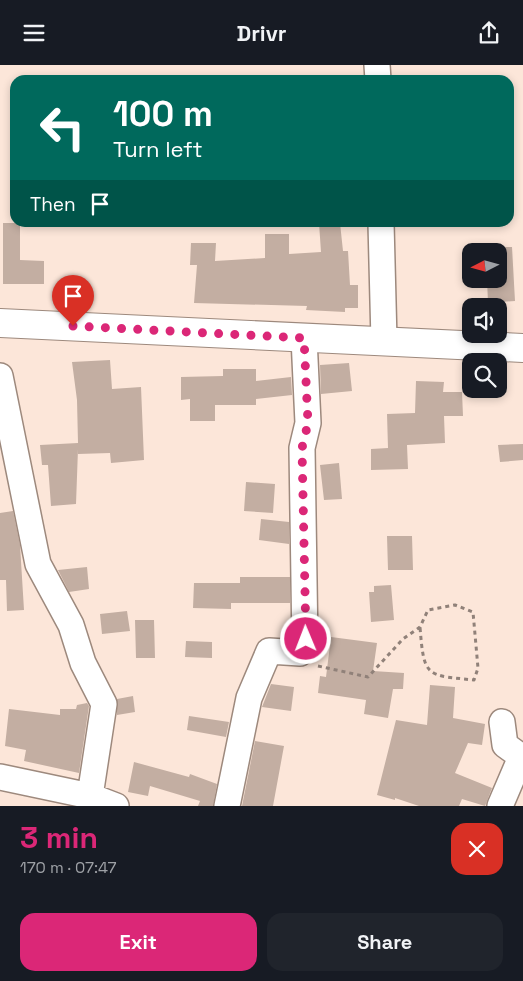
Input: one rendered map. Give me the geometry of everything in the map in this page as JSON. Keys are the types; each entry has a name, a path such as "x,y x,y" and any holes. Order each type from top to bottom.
{"main road":[{"path":"0,323 523,348"}],"street":[{"path":"381,227 384,341"},
{"path":"227,806 249,698 269,651 292,654 300,653 305,647 302,448 308,423 304,338"},
{"path":"0,376 38,564 71,625 83,663 104,704 90,796"},
{"path":"500,806 522,758 505,745 502,721"},
{"path":"0,777 90,796 116,806"}],"path":[{"path":"318,657 318,666 368,677 403,639 420,627 428,610 456,605 473,613 478,668 474,680 440,677 428,669 422,657 420,627"}],"building":[{"path":"3,223 10,223 10,227 20,227 20,260 44,261 44,284 3,284"},
{"path":"319,227 340,227 343,251 348,251 350,285 358,285 358,308 345,308 345,312 306,310 307,306 194,303 197,265 190,265 191,243 216,243 215,261 265,258 265,234 289,234 289,254 321,252"},
{"path":"508,247 512,247 515,301 507,302 507,298 488,298 487,288 508,287"},
{"path":"110,360 112,389 141,387 144,460 111,463 110,453 78,454 78,449 76,504 51,506 48,465 42,465 40,445 78,443 77,400 72,362"},
{"path":"349,363 352,391 321,394 320,365"},
{"path":"223,369 256,369 256,381 291,377 292,395 256,399 256,405 215,405 215,421 190,421 190,399 181,400 181,377 223,376"},
{"path":"416,381 444,382 443,392 462,392 463,416 444,416 445,443 407,445 408,469 371,470 371,449 388,448 387,414 415,413"},
{"path":"523,444 523,460 500,462 498,445"},
{"path":"339,463 342,499 324,500 320,465"},
{"path":"246,482 275,484 273,513 244,511"},
{"path":"13,511 20,545 24,610 7,611 6,580 0,580 0,513"},
{"path":"261,519 289,522 289,544 259,540"},
{"path":"387,536 412,536 413,570 388,570"},
{"path":"87,567 89,589 69,592 58,570"},
{"path":"240,577 290,577 290,603 231,603 231,609 193,608 194,583 240,583"},
{"path":"391,585 394,620 371,622 369,592 374,592 374,586"},
{"path":"127,611 130,631 102,634 100,614"},
{"path":"135,620 154,620 155,658 136,658"},
{"path":"331,637 377,643 373,671 404,673 403,689 393,689 388,718 364,714 366,700 318,693 320,676 326,677"},
{"path":"186,641 212,642 212,658 185,657"},
{"path":"271,684 294,687 291,711 262,707"},
{"path":"430,685 455,687 453,718 485,724 482,745 468,743 455,773 492,788 485,806 462,799 459,806 419,806 395,798 395,800 377,795 396,720 427,725"},
{"path":"133,696 135,712 117,715 117,699"},
{"path":"87,703 89,706 79,773 24,761 26,750 5,746 9,709 60,715 60,709 76,709 77,705"},
{"path":"189,716 229,722 226,737 187,730"},
{"path":"255,741 284,746 273,806 242,806"},
{"path":"134,762 189,777 190,774 217,784 213,806 198,806 200,801 150,786 148,796 128,792"}],"route":[{"path":"73,326 304,338 308,423 302,448 306,639"}]}
